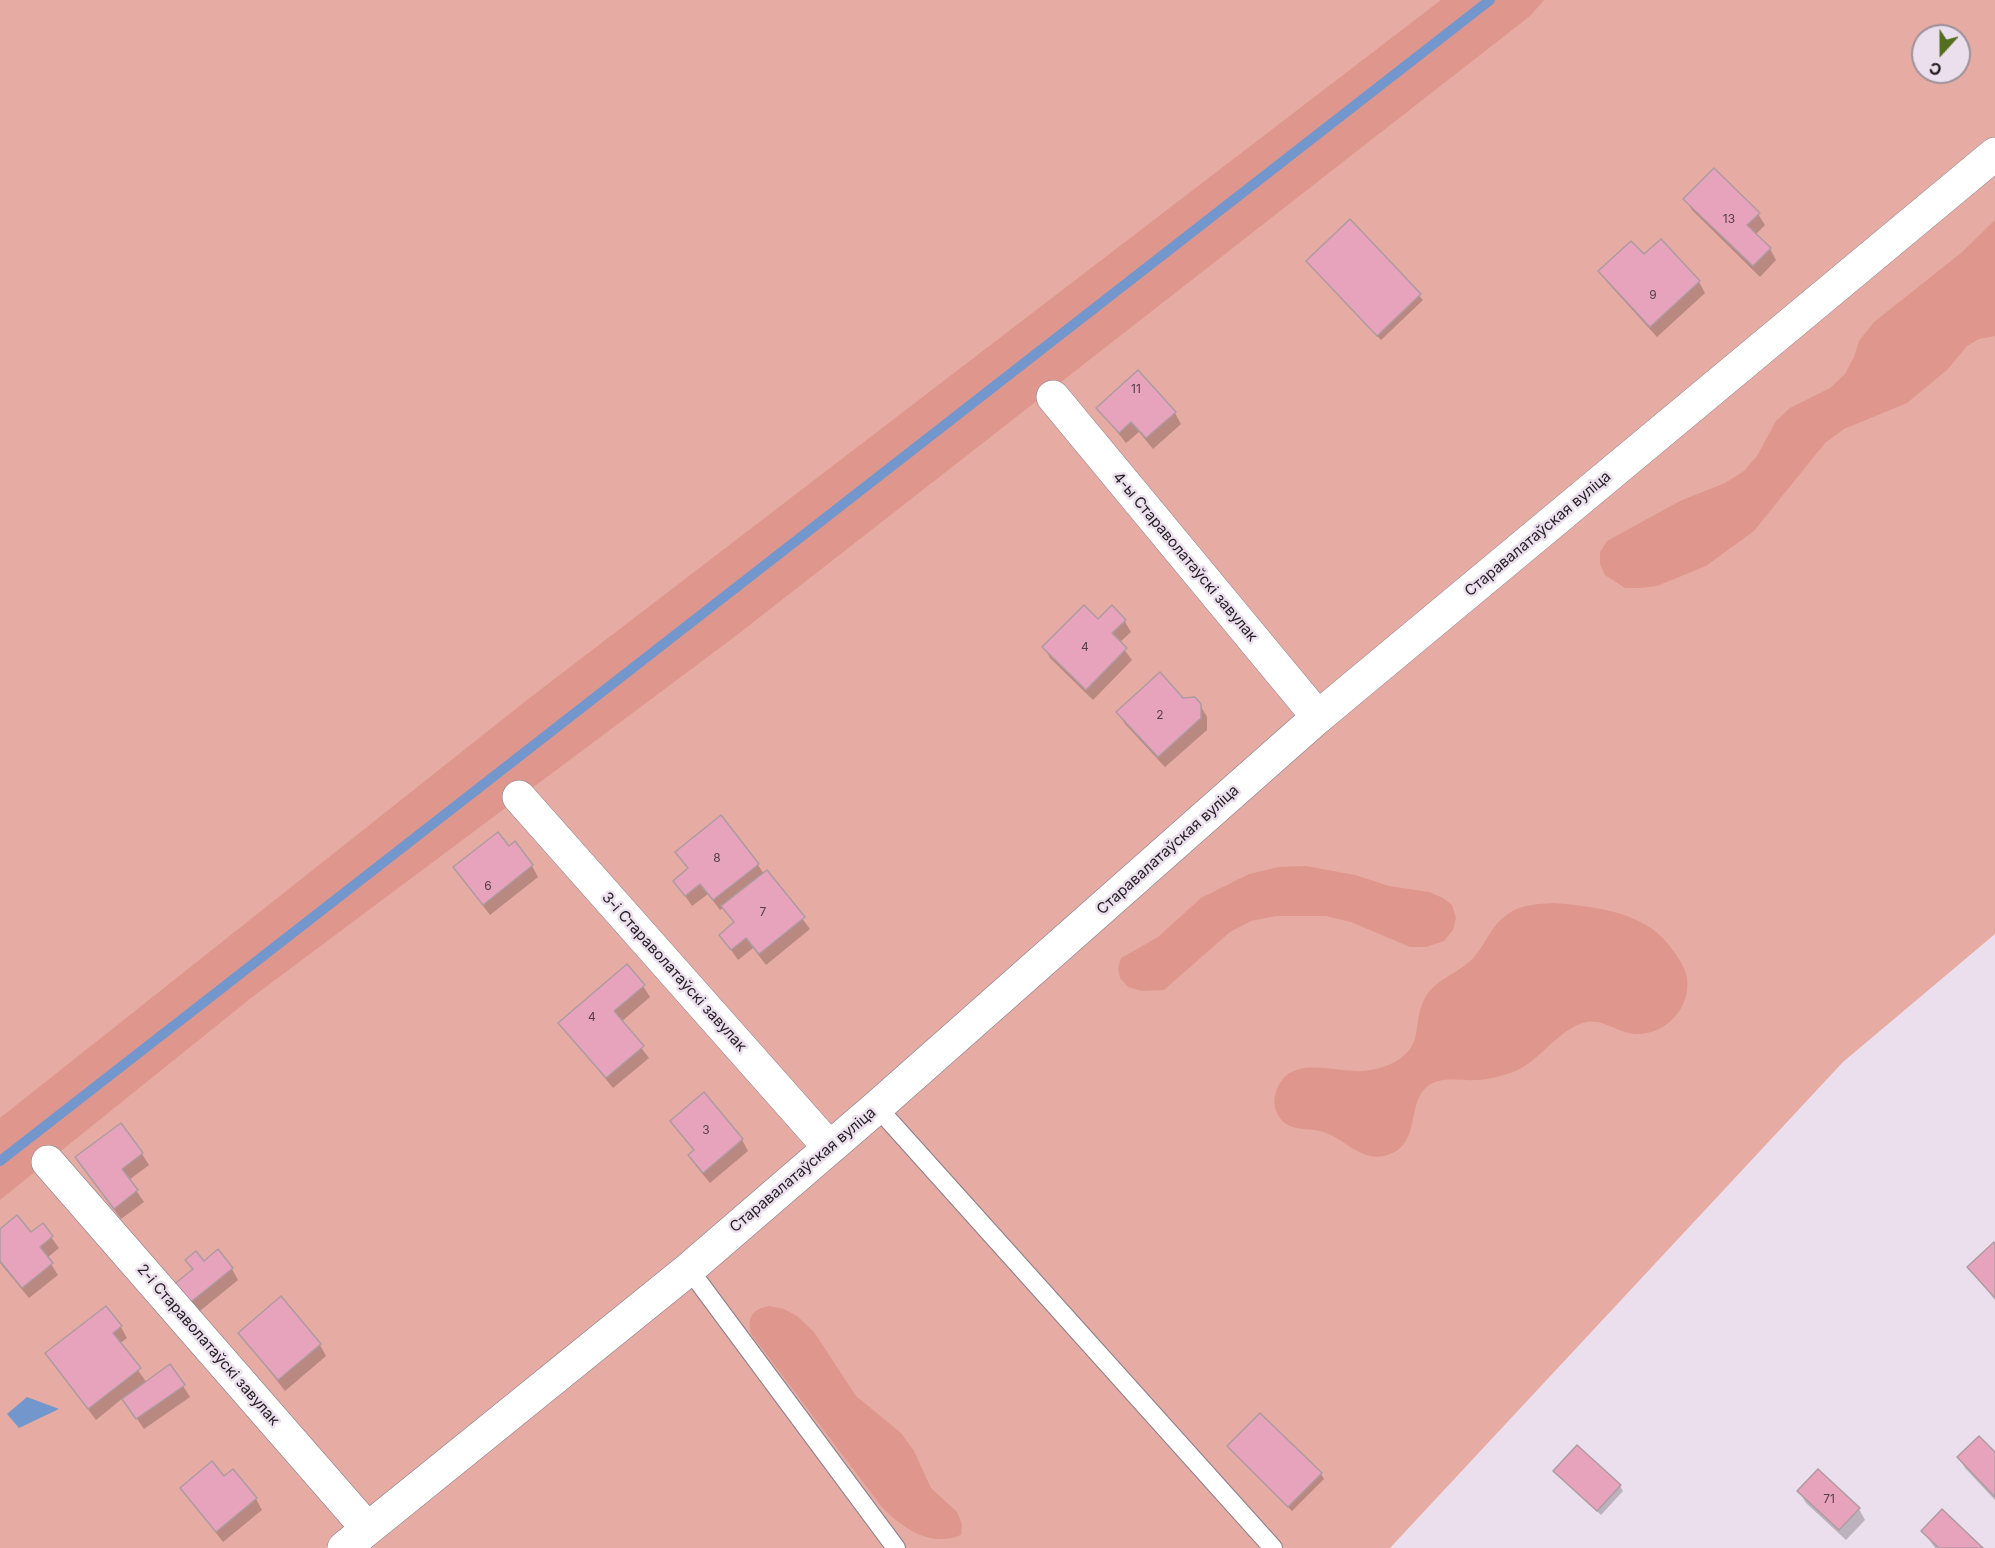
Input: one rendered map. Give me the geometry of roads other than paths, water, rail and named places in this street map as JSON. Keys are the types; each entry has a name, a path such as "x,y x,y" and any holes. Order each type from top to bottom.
{"street":[{"name":"Старавалатаўская вуліца","path":"356,1538 689,1269 877,1107 1318,717 1995,154"},
{"name":"4-ы Стараволатаўскі завулак","path":"1053,397 1318,717"},
{"name":"3-і Стараволатаўскі завулак","path":"519,798 829,1147"},
{"name":"2-і Стараволатаўскі завулак","path":"48,1162 356,1538"}],"lane":[{"path":"877,1107 1273,1548"},
{"path":"689,1269 896,1548"}],"water":[{"path":"27,1397 59,1409 19,1428 7,1414"}],"waterway":[{"path":"0,1161 1490,0"}]}
